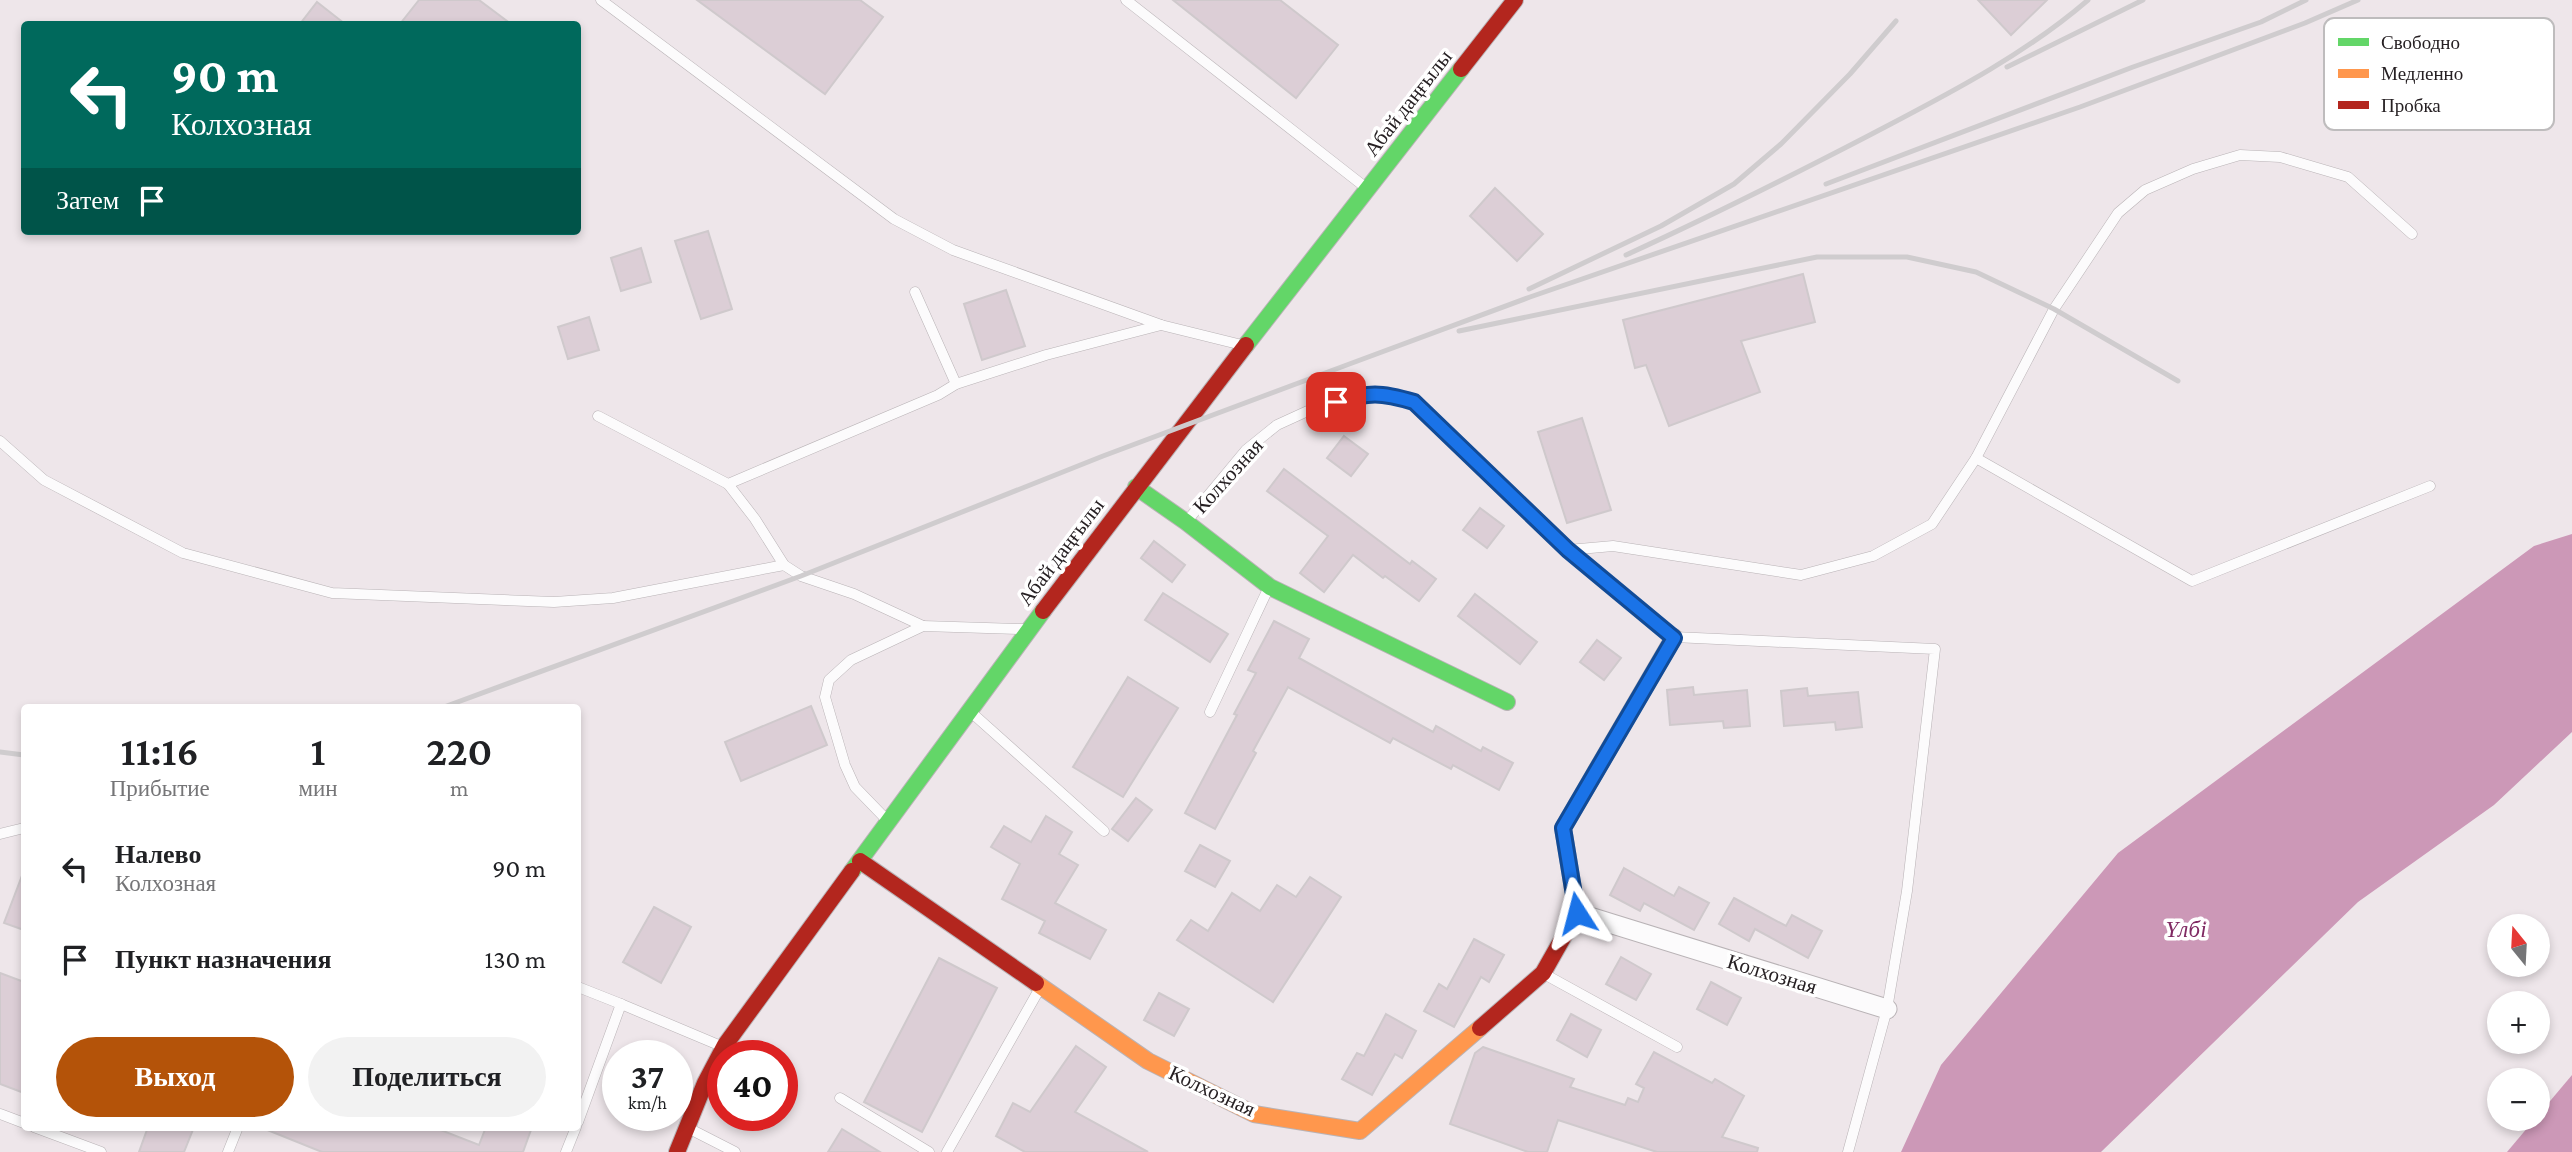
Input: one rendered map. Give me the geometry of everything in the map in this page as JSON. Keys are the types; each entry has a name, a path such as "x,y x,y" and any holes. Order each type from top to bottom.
{"street":[{"name":"Абай даңғылы","path":"729,1040 887,820 1136,486 1515,0"},
{"name":"Колхозная","path":"1136,486 1269,587 1507,702"},
{"path":"1577,913 1563,828 1674,638"},
{"name":"Колхозная","path":"860,861 1147,1061 1254,1114 1360,1131 1543,973 1577,913 1887,1009"},
{"name":"Абай даңғылы","path":"693,1112 707,1083"},
{"name":"Абай даңғылы","path":"677,1152 685,1131"}],"lane":[{"path":"601,0 894,219 953,250 1161,326 1245,346"},
{"path":"1126,0 1368,189"},
{"path":"1568,550 1613,546 1801,575 1873,556 1932,524 1976,458 2054,309 2119,213 2145,190 2193,169 2240,155 2280,157 2317,166 2348,177 2412,234"},
{"path":"915,292 957,384"},
{"path":"728,484 938,395 957,384 1046,355 1161,326"},
{"name":"Колхозная","path":"1186,522 1246,450 1277,425 1312,409 1359,395 1384,393 1414,402 1568,550 1674,638"},
{"path":"598,416 728,484 755,519 784,565 801,576 854,594 923,626 1030,629"},
{"path":"0,441 44,480 183,553 332,593 554,602 589,600 784,565"},
{"path":"1976,458 2192,581 2430,486"},
{"path":"1210,712 1269,587"},
{"path":"887,820 855,787 845,765 825,697 829,680 851,660 923,626"},
{"path":"1674,638 1935,649 1907,891 1887,1009 1848,1152"},
{"path":"969,710 1104,831"},
{"path":"0,834 21,829"},
{"path":"1543,973 1677,1047"},
{"path":"947,1152 1041,987"},
{"path":"581,988 707,1040"},
{"path":"581,1114 621,1004"},
{"path":"840,1098 929,1152"},
{"path":"0,1114 21,1123"},
{"path":"45,1131 102,1152"},
{"path":"228,1152 236,1131"},
{"path":"566,1152 574,1131"},
{"path":"693,1131 735,1152"}],"water":[{"name":"Үлбі","path":"2572,534 2572,732 2494,805 2358,902 2101,1152 1901,1152 1941,1065 2118,853 2534,546"},
{"path":"2572,1075 2572,1152 2507,1152 2525,1131 2550,1131 2550,1101"}],"building":[{"path":"419,0 479,0 507,21 402,21"},
{"path":"697,0 860,0 883,17 825,94"},
{"path":"1173,0 1280,0 1338,45 1296,98"},
{"path":"1978,0 2047,0 2011,35"},
{"path":"317,2 341,21 302,21"},
{"path":"1495,188 1543,234 1517,261 1470,216"},
{"path":"708,231 732,309 701,319 675,241"},
{"path":"641,248 651,282 621,291 611,258"},
{"path":"1803,274 1815,322 1741,341 1760,392 1669,426 1646,365 1635,368 1623,320"},
{"path":"1006,290 1025,346 982,360 964,304"},
{"path":"589,317 599,350 568,359 558,327"},
{"path":"1582,418 1611,510 1567,523 1538,432"},
{"path":"1344,436 1368,454 1351,476 1327,458"},
{"path":"1284,469 1410,564 1412,561 1436,579 1419,601 1353,555 1324,592 1300,573 1328,536 1267,491"},
{"path":"1480,508 1504,526 1487,548 1463,530"},
{"path":"1154,541 1185,565 1172,582 1141,558"},
{"path":"1163,593 1228,634 1210,662 1145,620"},
{"path":"1475,594 1537,642 1520,664 1458,616"},
{"path":"1274,621 1309,639 1299,658 1433,732 1436,726 1481,751 1483,747 1513,763 1499,790 1453,765 1451,769 1393,738 1390,743 1288,687 1215,829 1185,813 1237,715 1234,714 1256,673 1248,670"},
{"path":"1597,640 1621,658 1604,680 1580,662"},
{"path":"1128,677 1178,708 1123,797 1073,767"},
{"path":"1693,687 1694,695 1747,690 1750,726 1724,728 1723,721 1670,725 1667,690"},
{"path":"1807,688 1808,696 1858,692 1862,727 1836,730 1835,722 1784,726 1781,691"},
{"path":"811,706 827,745 741,781 725,742"},
{"path":"1136,798 1152,810 1128,841 1112,829"},
{"path":"1046,816 1072,832 1059,854 1078,865 1055,903 1106,930 1090,959 1039,933 1045,921 1002,899 1020,864 991,847 1004,826 1031,842"},
{"path":"1200,845 1230,861 1215,887 1185,871"},
{"path":"1624,868 1674,896 1679,887 1709,903 1694,930 1644,903 1640,911 1610,895"},
{"path":"1310,877 1341,897 1273,1002 1177,940 1191,920 1208,931 1232,893 1260,911 1277,885 1296,897"},
{"path":"21,878 21,929 4,923"},
{"path":"1734,898 1786,926 1792,915 1822,931 1808,958 1755,929 1749,941 1719,924"},
{"path":"654,907 691,927 661,983 623,962"},
{"path":"1474,939 1504,955 1489,982 1481,977 1454,1027 1424,1011 1439,984 1447,989"},
{"path":"1621,957 1651,974 1636,1000 1606,984"},
{"path":"939,958 997,988 922,1132 864,1102"},
{"path":"0,973 21,981 21,1092 0,1084"},
{"path":"1711,982 1741,998 1727,1025 1697,1009"},
{"path":"1159,993 1189,1009 1174,1036 1144,1020"},
{"path":"1386,1014 1416,1031 1402,1058 1395,1054 1372,1095 1342,1079 1357,1053 1364,1056"},
{"path":"1571,1014 1601,1030 1587,1057 1557,1040"},
{"path":"1076,1046 1106,1067 1075,1112 1148,1152 1025,1152 996,1136 1013,1103 1030,1112"},
{"path":"1483,1047 1574,1079 1570,1087 1625,1105 1628,1098 1638,1102 1644,1088 1636,1084 1654,1052 1712,1083 1715,1079 1744,1096 1722,1137 1758,1148 1757,1152 1657,1152 1558,1120 1547,1152 1528,1152 1450,1124 1475,1053"},
{"path":"842,1129 880,1152 828,1152"},
{"path":"147,1131 192,1131 184,1152 139,1152"},
{"path":"270,1131 443,1131 479,1145 484,1131 531,1131 523,1152 322,1152"}],"railway":[{"path":"1626,255 1777,183 1952,91 2036,40 2088,0"},
{"path":"2007,67 2143,0"},
{"path":"1826,184 2133,67 2261,22 2306,0"},
{"path":"452,704 801,576 1103,456 1530,297 2080,107 2305,23 2358,0"},
{"path":"1529,289 1661,226 1734,184 1781,144 1850,74 1896,21"},
{"path":"1459,331 1817,257 1907,257 1976,272 2054,309 2178,381"},
{"path":"0,752 21,755"}],"traffic: fast":[{"path":"1246,345 1461,69"},
{"path":"1136,487 1270,587 1507,702"},
{"path":"852,871 1043,611"}],"traffic: slow":[{"path":"1596,771 1674,637"},
{"path":"1036,983 1148,1061 1254,1114 1360,1131 1480,1028"}],"traffic: jam":[{"path":"1461,69 1515,0"},
{"path":"1043,611 1246,345"},
{"path":"1480,1028 1543,973 1577,913 1563,828 1596,771"},
{"path":"860,861 1036,983"},
{"path":"677,1152 705,1083 725,1045 852,871"}],"route":[{"path":"1336,402 1359,395 1384,393 1414,402 1568,550 1674,638 1563,828 1577,913"}]}
